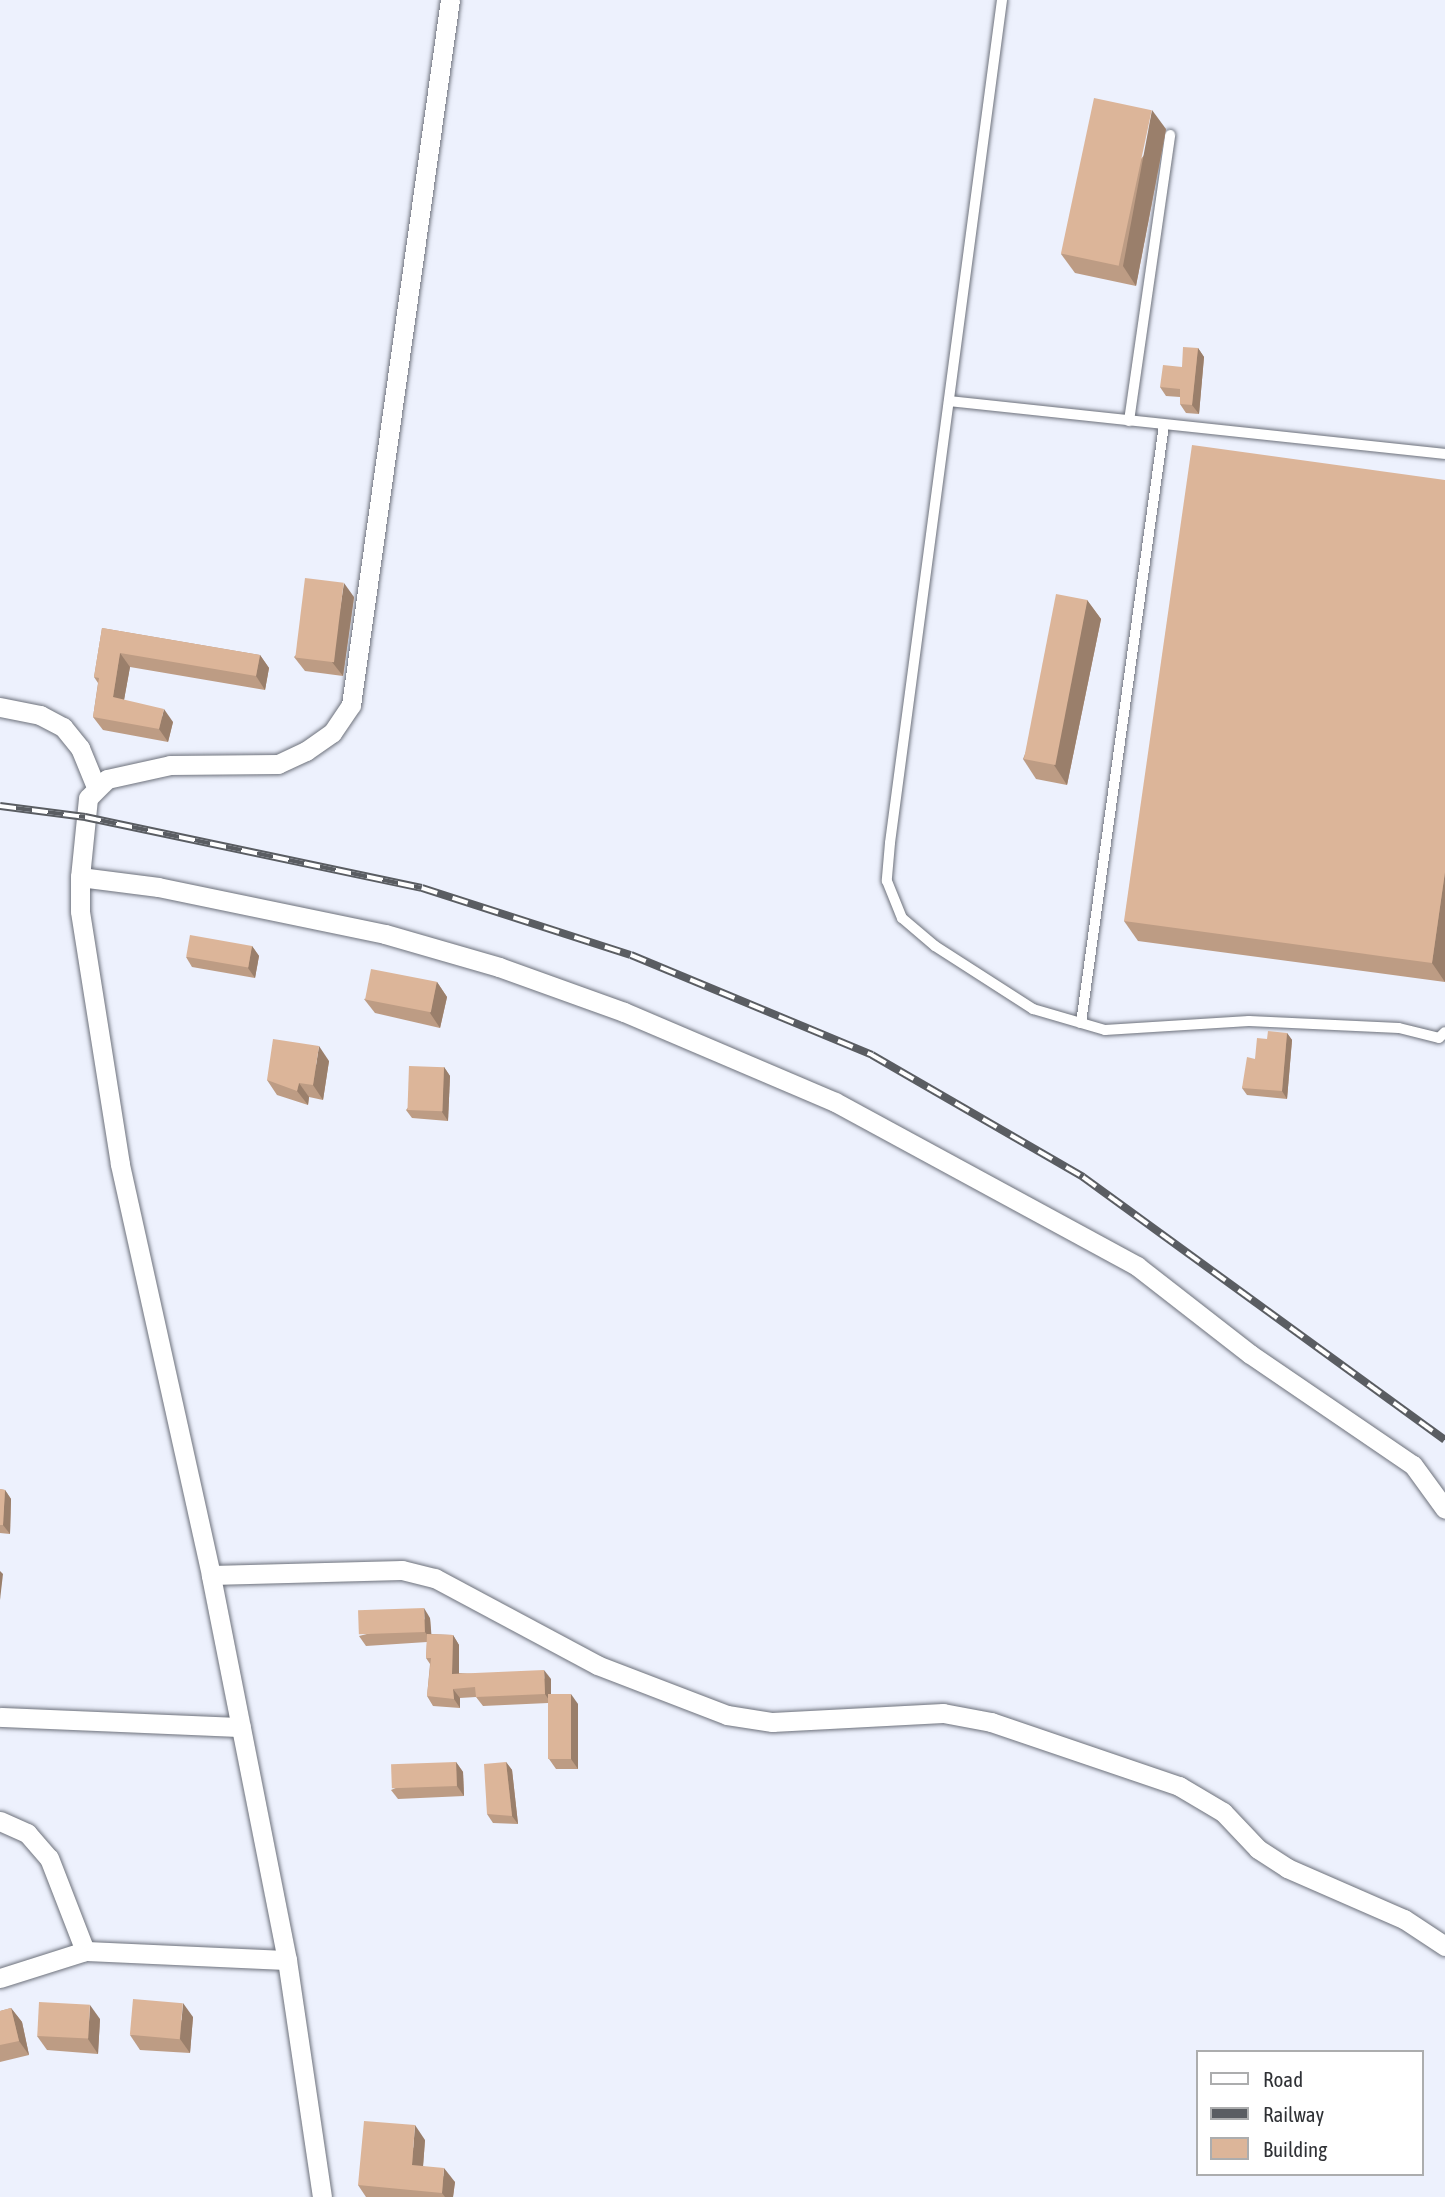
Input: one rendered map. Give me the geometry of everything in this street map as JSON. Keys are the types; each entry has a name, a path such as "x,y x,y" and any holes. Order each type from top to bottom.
{"street":[{"path":"322,2197 287,1960 211,1575 120,1164 80,911 80,877 85,817 96,787 107,779 170,765 278,764 306,751 332,733 351,705 450,0"},
{"path":"0,707 40,715 64,727 80,748 96,787"},
{"path":"80,877 158,887 385,934 499,967 624,1012 835,1102 1137,1266 1250,1354 1413,1465 1445,1509"},
{"path":"211,1575 402,1570 435,1578 597,1665 727,1715 772,1722 943,1713 991,1722 1179,1786 1223,1812 1258,1849 1287,1868 1404,1919 1445,1946"},
{"path":"0,1717 241,1727"},
{"path":"0,1821 27,1833 49,1858 85,1951"},
{"path":"0,1978 85,1951 287,1960"}],"lane":[{"path":"1002,0 887,881 902,918 935,946 1033,1009 1105,1030 1249,1021 1399,1028 1439,1038 1445,1032"},
{"path":"1129,421 1171,135"},
{"path":"949,401 1445,454"},
{"path":"1081,1023 1164,425"}],"building":[{"path":"1094,98 1152,110 1119,266 1061,254"},
{"path":"1183,347 1198,348 1192,405 1180,404 1180,389 1160,387 1163,365 1182,367"},
{"path":"1192,445 1445,480 1445,872 1432,963 1124,921"},
{"path":"305,578 344,583 334,662 295,657"},
{"path":"1056,594 1087,600 1055,765 1024,759"},
{"path":"102,628 260,655 256,676 120,653 113,697 164,709 159,729 93,717 99,678 94,677"},
{"path":"190,935 252,946 248,968 186,957"},
{"path":"371,969 437,982 431,1012 365,999"},
{"path":"1268,1031 1287,1033 1282,1091 1242,1088 1247,1057 1255,1059 1257,1038 1267,1039"},
{"path":"273,1039 319,1046 313,1085 299,1083 297,1091 267,1080"},
{"path":"409,1066 444,1067 442,1111 407,1110"},
{"path":"0,1489 5,1490 3,1525 0,1525"},
{"path":"424,1608 425,1632 359,1634 358,1610"},
{"path":"427,1634 453,1635 452,1674 544,1670 545,1694 476,1697 475,1687 453,1689 454,1699 427,1696 431,1658 426,1658"},
{"path":"548,1694 571,1694 571,1759 548,1759"},
{"path":"456,1762 457,1786 392,1788 391,1764"},
{"path":"506,1762 512,1816 487,1814 484,1764"},
{"path":"133,1999 183,2003 180,2039 130,2035"},
{"path":"39,2002 90,2005 88,2039 37,2036"},
{"path":"11,2008 19,2041 0,2045 0,2011"},
{"path":"364,2121 415,2125 412,2165 444,2168 442,2193 358,2185"}],"railway":[{"path":"0,806 85,817 422,888 631,955 872,1055 1083,1177 1445,1440"}]}
